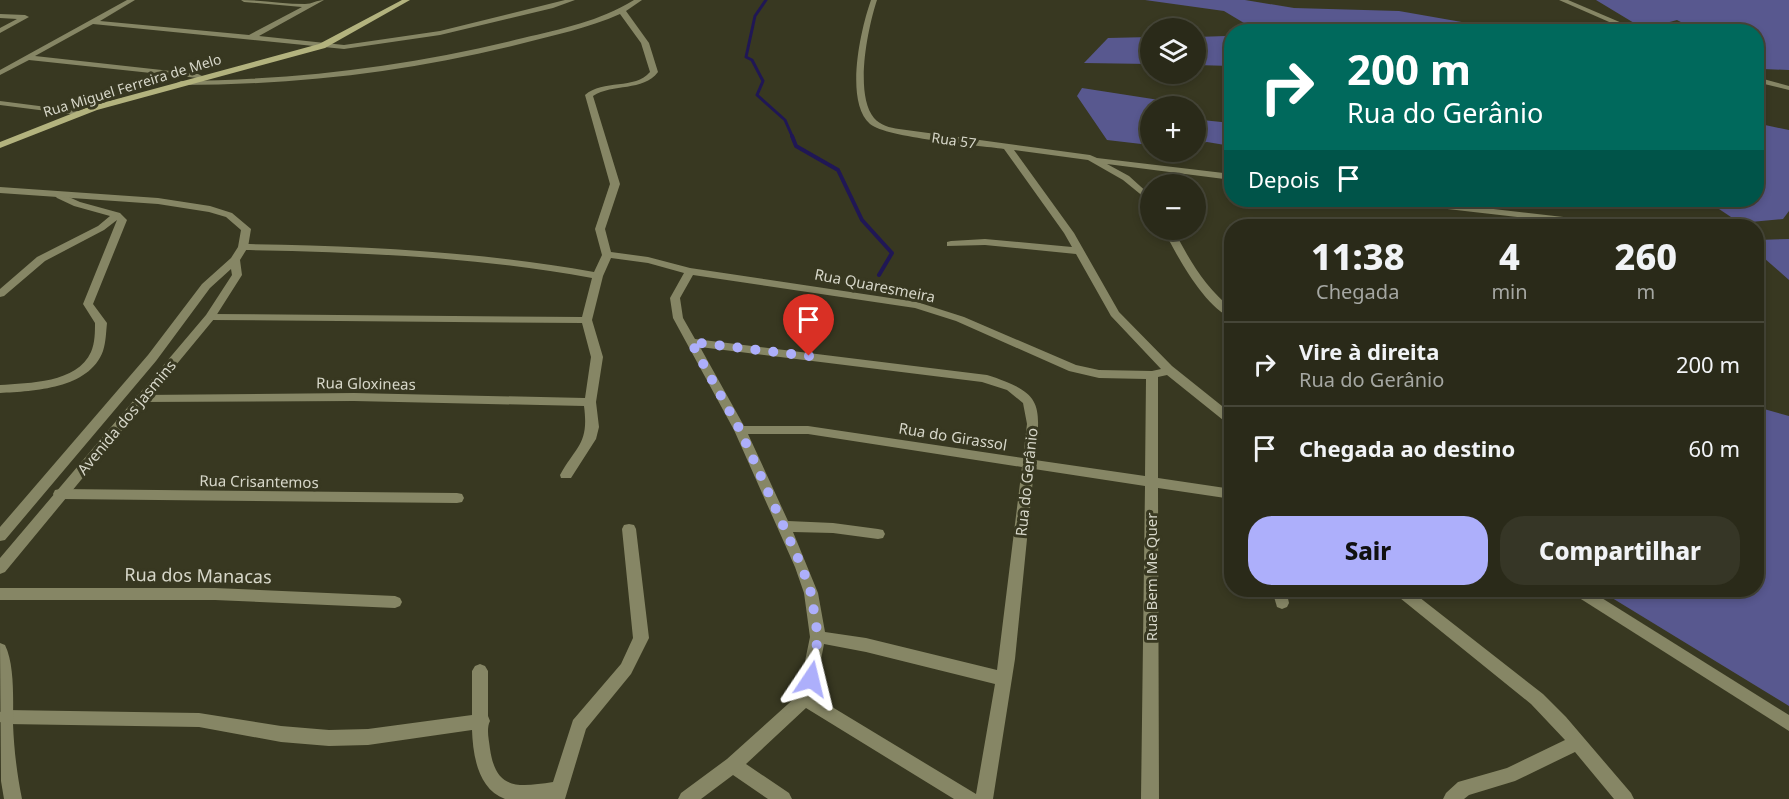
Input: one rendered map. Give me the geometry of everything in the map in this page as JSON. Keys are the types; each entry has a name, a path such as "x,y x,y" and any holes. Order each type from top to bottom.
{"main road":[{"name":"Rua Miguel Ferreira de Melo","path":"0,145 78,113 274,57 322,46 406,0"},
{"name":"Rua Miguel Ferreira de Melo","path":"274,57 346,34"}],"street":[{"path":"0,73 132,0"},
{"path":"244,0 308,6"},
{"path":"250,38 321,0"},
{"path":"92,22 344,47 392,42 534,12 572,0"},
{"path":"181,83 262,82 387,69 477,52 586,24 622,11 639,0"},
{"name":"Rua 57","path":"874,0 864,31 861,68 862,94 868,118 884,129 899,132 1090,158 1126,178 1140,190"},
{"path":"1562,0 1620,24"},
{"path":"566,475 590,439 593,428 590,402 597,357 587,320 598,276 607,255 600,229 601,220 615,184 589,94 600,89 649,79 654,72 645,43 622,11"},
{"path":"0,15 25,17 0,31"},
{"path":"28,58 203,77"},
{"path":"1764,81 1789,88"},
{"path":"0,103 78,113"},
{"path":"1007,147 1048,200 1115,314 1170,370 1224,414"},
{"path":"1090,158 1224,176"},
{"path":"0,190 60,196 158,201 210,209 229,215 246,229 243,247 402,252 532,264 598,276"},
{"path":"0,389 41,386 61,380 94,357 101,323 88,304 105,257 122,220 117,215 77,204 60,196"},
{"path":"1454,207 1556,219"},
{"path":"0,294 41,259 101,228 117,215"},
{"path":"1174,240 1190,273 1224,308"},
{"path":"951,244 985,242 1079,251"},
{"name":"Avenida dos Jasmins","path":"0,536 152,358 206,286 236,260 243,247"},
{"name":"Rua Quaresmeira","path":"607,255 648,260 690,271 917,305 960,319 1073,368 1099,374 1152,375"},
{"name":"Avenida dos Jasmins","path":"0,568 210,317 237,275 236,260"},
{"path":"687,799 734,765 805,699 818,637 811,593 802,567 740,430 691,342 675,307 678,290 690,271"},
{"path":"210,317 587,320"},
{"name":"Rua do Gerânio","path":"691,342 999,382 1024,396 1029,402 1033,424 1029,464 1004,680 984,799"},
{"path":"1152,375 1170,370"},
{"name":"Rua Bem Me Quer","path":"1150,799 1152,375"},
{"name":"Rua Gloxineas","path":"142,399 354,397 590,402"},
{"name":"Rua do Girassol","path":"740,430 808,430 1224,493"},
{"name":"Rua Crisantemos","path":"60,494 457,498"},
{"path":"783,526 833,528 879,534"},
{"path":"480,671 483,759 491,782 504,790 516,793 558,794 579,725 626,669 641,638 629,529"},
{"name":"Rua dos Manacas","path":"0,594 215,594 395,602"},
{"path":"1409,597 1537,699 1625,799"},
{"path":"1589,597 1789,724"},
{"path":"818,637 866,645 1004,680"},
{"path":"0,651 7,696 7,776 13,799"},
{"path":"805,699 970,799"},
{"path":"6,717 199,720 280,734 329,738 368,737 482,721"},
{"path":"1452,799 1464,788 1509,775 1577,743"},
{"path":"734,765 783,799"}],"shaded area":[{"path":"1145,0 1245,0 1294,8 1399,11 1473,24 1243,24 1224,11"},
{"path":"1596,0 1789,0 1789,70 1764,69 1764,24 1685,24 1677,20 1662,24 1636,24"},
{"path":"1224,36 1224,66 1206,65 1206,37"},
{"path":"1140,37 1140,64 1084,63 1108,38"},
{"path":"1082,88 1140,97 1140,144 1107,140 1077,96"},
{"path":"1206,120 1224,122 1224,145 1207,142"},
{"path":"1764,125 1789,130 1789,211 1783,219 1734,219 1716,207 1764,207"},
{"path":"1789,239 1789,280 1764,258 1764,240"},
{"path":"1764,409 1789,416 1789,706 1610,597 1764,597"}],"waterway":[{"path":"766,0 755,16 746,57 752,60 763,81 757,95 785,120 793,138"},
{"path":"792,136 796,146 838,170 862,220 892,253 879,275"}],"route":[{"path":"809,356 691,342 740,430 802,567 811,593 818,637 811,679"}]}
